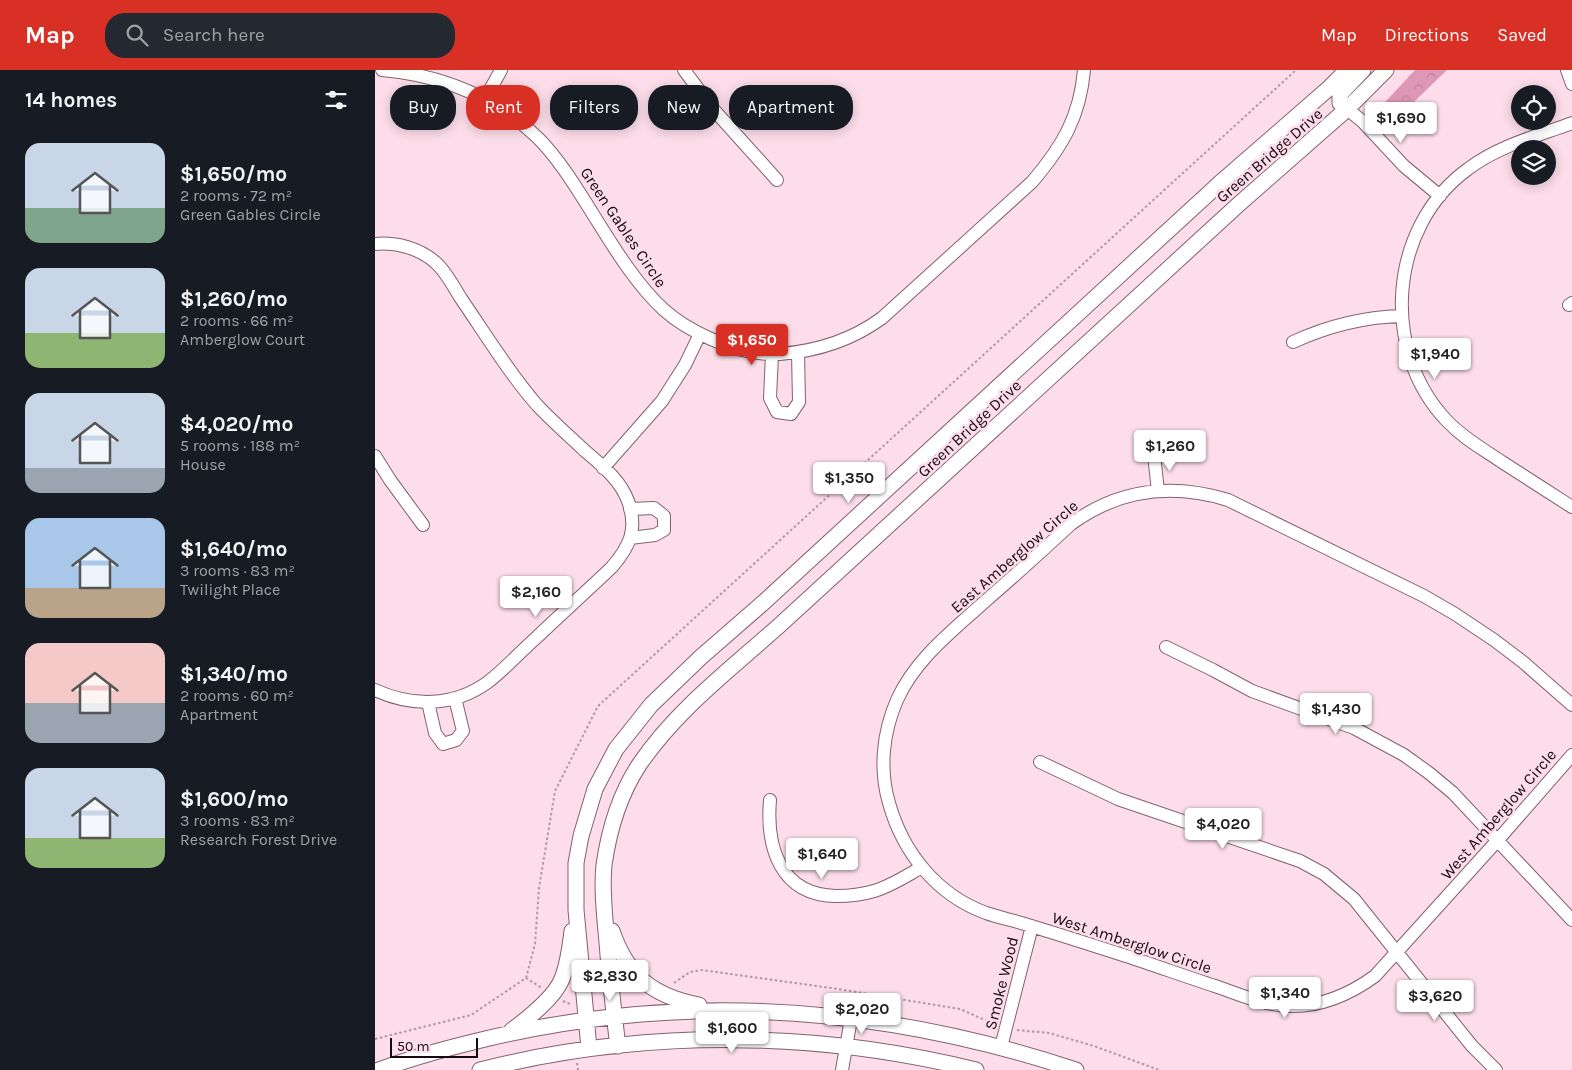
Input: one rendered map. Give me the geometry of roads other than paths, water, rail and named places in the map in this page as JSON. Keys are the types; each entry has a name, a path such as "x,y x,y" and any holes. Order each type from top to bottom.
{"main road":[{"name":"Green Bridge Drive","path":"589,1048 576,910 576,863 581,836 595,789 616,749 651,706 701,657 763,604 1220,183 1328,89 1347,70"},
{"path":"1347,110 1340,104 1340,94 1363,70"},
{"name":"Green Bridge Drive","path":"618,1046 604,909 604,866 621,799 639,765 672,724 714,684 1239,204 1347,110 1386,70"},
{"path":"604,909 619,950 634,973 641,979 655,990 677,1001 729,1010"},
{"path":"508,1033 545,1002 561,982 568,957 576,910"},
{"path":"379,1070 437,1051 508,1033 585,1020 729,1010 773,1011 908,1027 1001,1047 1076,1070"},
{"path":"480,1070 514,1061 589,1048 728,1039 807,1042 902,1054 977,1070"}],"street":[{"name":"Green Gables Circle","path":"382,70 435,78 466,91"},
{"path":"493,85 501,70"},
{"path":"684,70 714,110 777,180"},
{"name":"Green Gables Circle","path":"528,130 563,167 635,278 664,310 686,327 722,344 740,350 772,354 797,352 833,345 870,327 1032,182 1052,159 1069,130 1077,105 1084,70"},
{"path":"1567,70 1572,84"},
{"path":"1347,110 1361,121 1404,166 1440,196"},
{"path":"1572,123 1511,146 1483,160 1454,180 1440,196 1422,223 1408,256 1402,288 1401,316 1406,346 1412,364 1427,395 1447,421 1474,444 1572,507"},
{"path":"375,244 400,245 414,249 437,263 518,381 537,404 557,426 614,477 622,488 630,509 632,528 625,551 612,567 496,675 478,688 455,698 428,702 399,699 375,690"},
{"path":"1293,342 1309,334 1341,324 1375,317 1401,316"},
{"path":"603,468 662,401 685,365 700,334"},
{"path":"772,354 770,398 777,412 791,414 799,402 797,352"},
{"path":"1154,455 1157,491"},
{"path":"375,456 423,525"},
{"name":"East Amberglow Circle","path":"922,867 898,830 885,782 884,748 887,731 891,715 905,685 936,646 1071,524 1087,513 1127,496 1157,491 1183,490 1228,500 1424,596 1494,640 1541,676 1572,705"},
{"path":"630,509 654,508 664,516 664,530 655,535 630,538"},
{"path":"1166,647 1252,691 1331,718 1371,736 1403,755 1429,773 1453,794 1572,920"},
{"path":"428,702 435,733 443,744 456,740 463,731 455,698"},
{"name":"West Amberglow Circle","path":"922,867 943,888 969,905 987,913 1032,926 1264,1003 1291,1006 1323,1003 1349,993 1375,976 1572,755"},
{"path":"1040,762 1118,799 1300,861 1324,874 1354,899 1471,1046 1496,1070"},
{"path":"770,800 768,818 770,840 775,857 785,873 796,885 809,892 853,896 875,891 922,867"},
{"name":"Smoke Wood","path":"1001,1047 1032,926"},
{"path":"842,1070 851,1019"}]}
